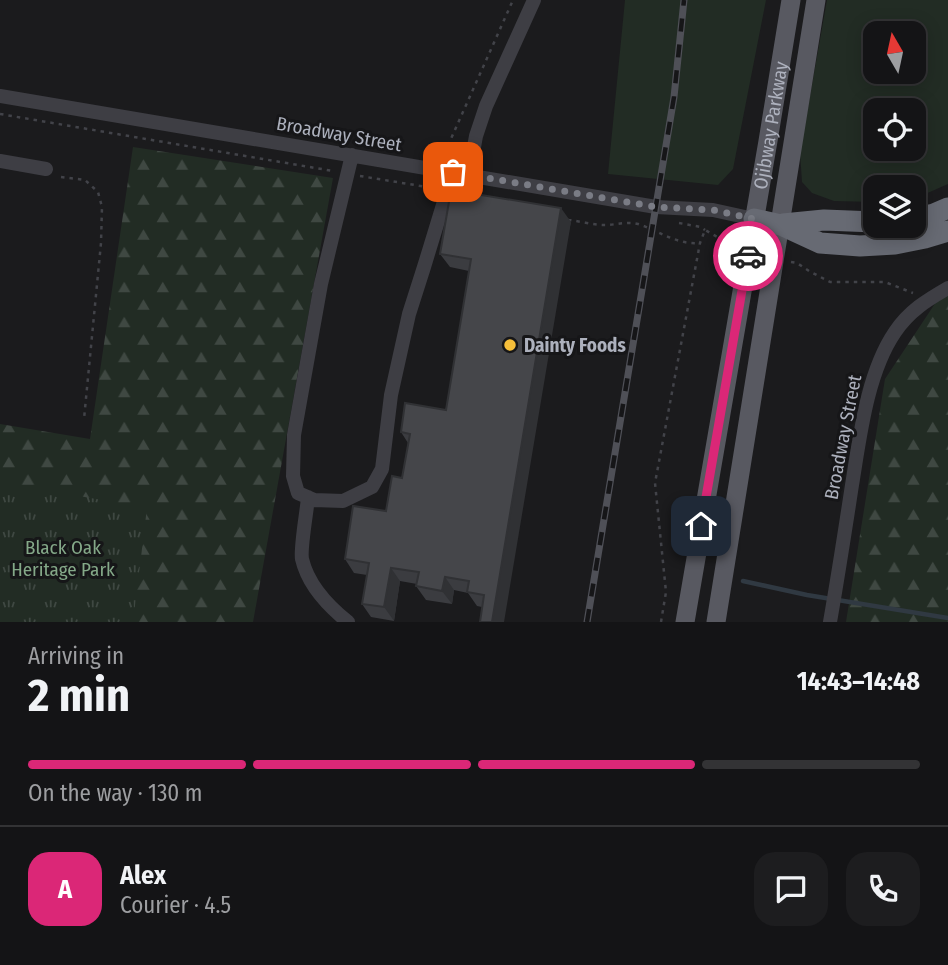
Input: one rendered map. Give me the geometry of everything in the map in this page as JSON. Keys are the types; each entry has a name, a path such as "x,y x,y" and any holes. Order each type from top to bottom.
{"highway":[{"path":"926,216 948,208"},
{"path":"754,219 781,225 820,243 860,246 895,244 948,231"},
{"path":"781,225 824,220 863,222"}],"main road":[{"name":"Ojibway Parkway","path":"685,622 790,0"},
{"name":"Ojibway Parkway","path":"716,622 816,0"}],"street":[{"path":"470,175 476,136 486,106 534,0"},
{"name":"Broadway Street","path":"0,96 656,207 713,210 754,219"},
{"path":"352,155 321,284 294,435 293,476 298,493 314,500 343,500 372,487 382,469 391,395 408,314 453,172"},
{"path":"0,161 46,169"},
{"name":"Broadway Street","path":"830,622 859,444 874,376 889,342 903,321 923,302 948,288"},
{"path":"308,498 301,557 311,581 330,607 348,622"}],"path":[{"path":"432,156 445,150 513,0"},
{"path":"61,177 85,180 98,191 102,207 84,419"},
{"path":"656,232 658,221"},
{"path":"671,222 705,230"}],"green space":[{"path":"625,0 766,0 733,169 718,185 608,174"},
{"path":"827,0 948,0 948,184 926,194 926,175 863,175 863,202 834,201 812,193 802,182 800,153"},
{"path":"133,147 333,178 253,622 0,622 0,424 90,439"},
{"path":"948,294 948,622 846,622 885,379 940,296"},
{"name":"Black Oak Heritage Park","path":"0,482 147,508 133,622 0,622"}],"building":[{"name":"Dainty Foods","path":"451,190 561,208 492,622 480,622 484,595 467,592 469,581 445,577 442,591 416,586 419,572 391,568 384,607 362,604 369,563 345,559 353,506 386,511 392,476 402,478 410,434 401,432 405,403 446,410 471,259 440,254"}],"waterway":[{"path":"743,581 807,595 948,618"}],"railway":[{"path":"587,622 674,97 684,0"}],"way so far":[{"path":"453,172 656,207 713,210 754,219 748,256"}],"place":[{"name":"Dainty Foods","path":"510,345"}],"route":[{"path":"701,526 748,256"}]}
